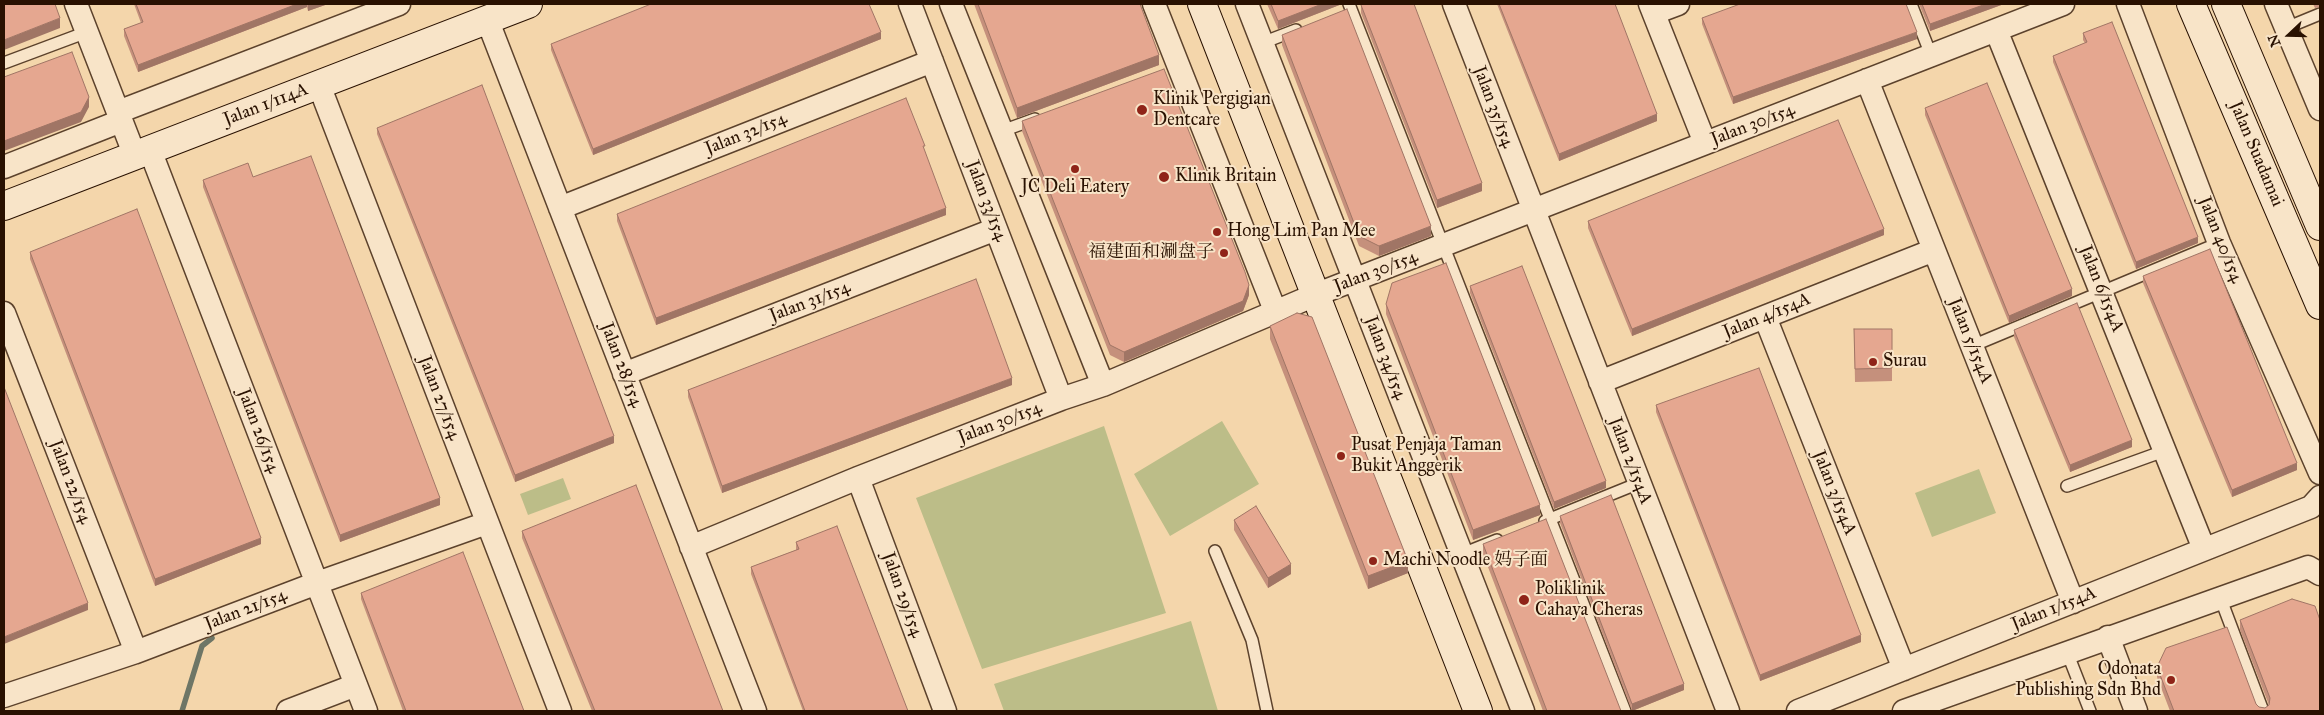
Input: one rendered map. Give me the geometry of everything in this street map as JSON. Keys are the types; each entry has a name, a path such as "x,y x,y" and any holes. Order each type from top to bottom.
{"street":[{"name":"Jalan 26/154","path":"76,4 119,117 142,153 317,583 366,711"},
{"path":"4,167 119,117 399,4"},
{"name":"Jalan 1/114A","path":"4,206 528,4"},
{"name":"Jalan 33/154","path":"910,4 1061,399"},
{"path":"951,4 1103,385"},
{"path":"1154,4 1173,68 1276,314"},
{"path":"1202,4 1478,711"},
{"name":"Jalan 34/154","path":"1247,4 1523,711"},
{"name":"Jalan 35/154","path":"1454,4 1533,211"},
{"path":"1678,4 1652,8 1705,143"},
{"name":"Jalan 30/154","path":"691,547 858,478 1061,399 1103,385 1354,280 2063,4"},
{"name":"Jalan 40/154","path":"2128,4 2219,243 2320,473"},
{"name":"Jalan Suadamai","path":"2191,4 2320,303"},
{"name":"Jalan Suadamai","path":"2226,4 2320,226"},
{"path":"2276,4 2320,109"},
{"name":"Jalan 28/154","path":"487,20 755,711"},
{"name":"Jalan 6/154A","path":"1996,30 2204,549"},
{"name":"Jalan 32/154","path":"560,208 932,61"},
{"name":"Jalan 5/154A","path":"1867,80 2073,602"},
{"name":"Jalan 27/154","path":"319,85 560,711"},
{"name":"Jalan 2/154A","path":"1533,211 1728,711"},
{"name":"Jalan 31/154","path":"624,374 996,229"},
{"name":"Jalan 4/154A","path":"1600,382 1934,250"},
{"name":"Jalan 22/154","path":"4,312 136,652"},
{"name":"Jalan 3/154A","path":"1765,317 1904,669"},
{"name":"Jalan 29/154","path":"858,478 945,711"},
{"name":"Jalan 1/154A","path":"1798,711 2073,602 2315,502"},
{"name":"Jalan 21/154","path":"4,696 136,652 317,583 487,523"},
{"path":"1904,711 1940,705 2067,652 2308,567 2320,574"},
{"path":"2108,637 2136,711"},
{"path":"288,711 356,685"}],"lane":[{"path":"1364,4 1347,8 1443,246 1625,711"},
{"path":"1911,4 1931,55"},
{"path":"2286,28 2320,14"},
{"path":"1262,43 1306,26"},
{"path":"4,63 87,32"},
{"path":"1002,131 1048,114"},
{"path":"1972,346 2219,243"},
{"path":"2067,486 2164,451"},
{"path":"1532,526 1639,483"},
{"path":"1462,554 1506,536"},
{"path":"1215,551 1252,640 1267,711"},
{"path":"2220,597 2263,711"},
{"path":"2067,652 2090,711"}],"green space":[{"path":"1222,421 1259,484 1170,536 1134,474"},
{"path":"1104,426 1166,613 982,669 916,498"},
{"path":"1979,469 1996,513 1932,537 1915,493"},
{"path":"563,478 571,499 528,515 520,494"},
{"path":"1191,621 1218,711 1004,711 994,684"}],"building":[{"path":"4,4 55,4 60,18 4,40"},
{"path":"136,4 297,4 138,65 124,29 143,22"},
{"path":"651,4 869,4 881,32 593,149 551,44"},
{"path":"978,4 1140,4 1159,55 1017,108"},
{"path":"1271,4 1322,4 1278,21"},
{"path":"1414,4 1482,183 1437,200 1361,5"},
{"path":"1499,4 1615,4 1657,114 1559,154"},
{"path":"1740,4 1906,4 1917,32 1733,97 1702,18"},
{"path":"1922,4 1986,4 1930,24"},
{"path":"1347,9 1431,226 1379,246 1359,236 1282,35"},
{"path":"2112,22 2198,237 2136,262 2053,56 2087,42 2083,33"},
{"path":"72,52 89,97 81,112 4,141 4,77"},
{"path":"1164,69 1249,285 1243,301 1124,352 1110,345 1022,121"},
{"path":"1987,83 2072,289 2009,316 1925,108"},
{"path":"482,85 614,436 515,475 377,128"},
{"path":"906,98 946,208 656,318 617,214"},
{"path":"1838,120 1884,229 1632,329 1588,221"},
{"path":"311,156 440,498 340,535 203,180 248,163 253,177"},
{"path":"137,209 261,538 155,579 30,252"},
{"path":"2210,249 2297,463 2232,490 2143,276"},
{"path":"1446,263 1540,505 1473,530 1386,304 1392,283"},
{"path":"1522,266 1606,481 1554,502 1470,286"},
{"path":"976,279 1012,378 722,486 688,390"},
{"path":"2077,303 2132,440 2070,465 2014,330"},
{"name":"Pusat Penjaja Taman Bukit Anggerik","path":"1297,313 1312,317 1408,561 1368,576 1270,326"},
{"name":"Surau","path":"1854,329 1892,329 1892,368 1855,369"},
{"path":"1759,368 1861,635 1760,675 1656,405"},
{"path":"4,387 88,603 4,637"},
{"path":"636,485 723,711 595,711 522,531"},
{"path":"1611,495 1684,684 1632,704 1560,516"},
{"path":"1256,506 1291,564 1268,578 1234,520"},
{"path":"1546,519 1621,711 1547,711 1483,544"},
{"path":"837,526 908,711 805,711 751,567 799,549 796,542"},
{"path":"463,552 524,711 406,711 361,593"},
{"path":"2292,599 2315,606 2320,620 2320,711 2174,711 2157,667 2166,648 2227,627 2256,704 2259,707 2265,708 2269,705 2270,698 2240,620"}],"waterway":[{"path":"182,711 202,646 212,638"}],"place":[{"name":"Klinik Pergigian Dentcare","path":"1142,110"},
{"name":"JC Deli Eatery","path":"1075,169"},
{"name":"Klinik Britain","path":"1164,177"},
{"name":"Hong Lim Pan Mee","path":"1217,232"},
{"name":"福建面和涮盘子","path":"1224,253"},
{"name":"Surau","path":"1873,362"},
{"name":"Pusat Penjaja Taman Bukit Anggerik","path":"1341,456"},
{"name":"Machi Noodle 妈子面","path":"1373,561"},
{"name":"Poliklinik Cahaya Cheras","path":"1524,600"},
{"name":"Odonata Publishing Sdn Bhd","path":"2171,680"}]}
